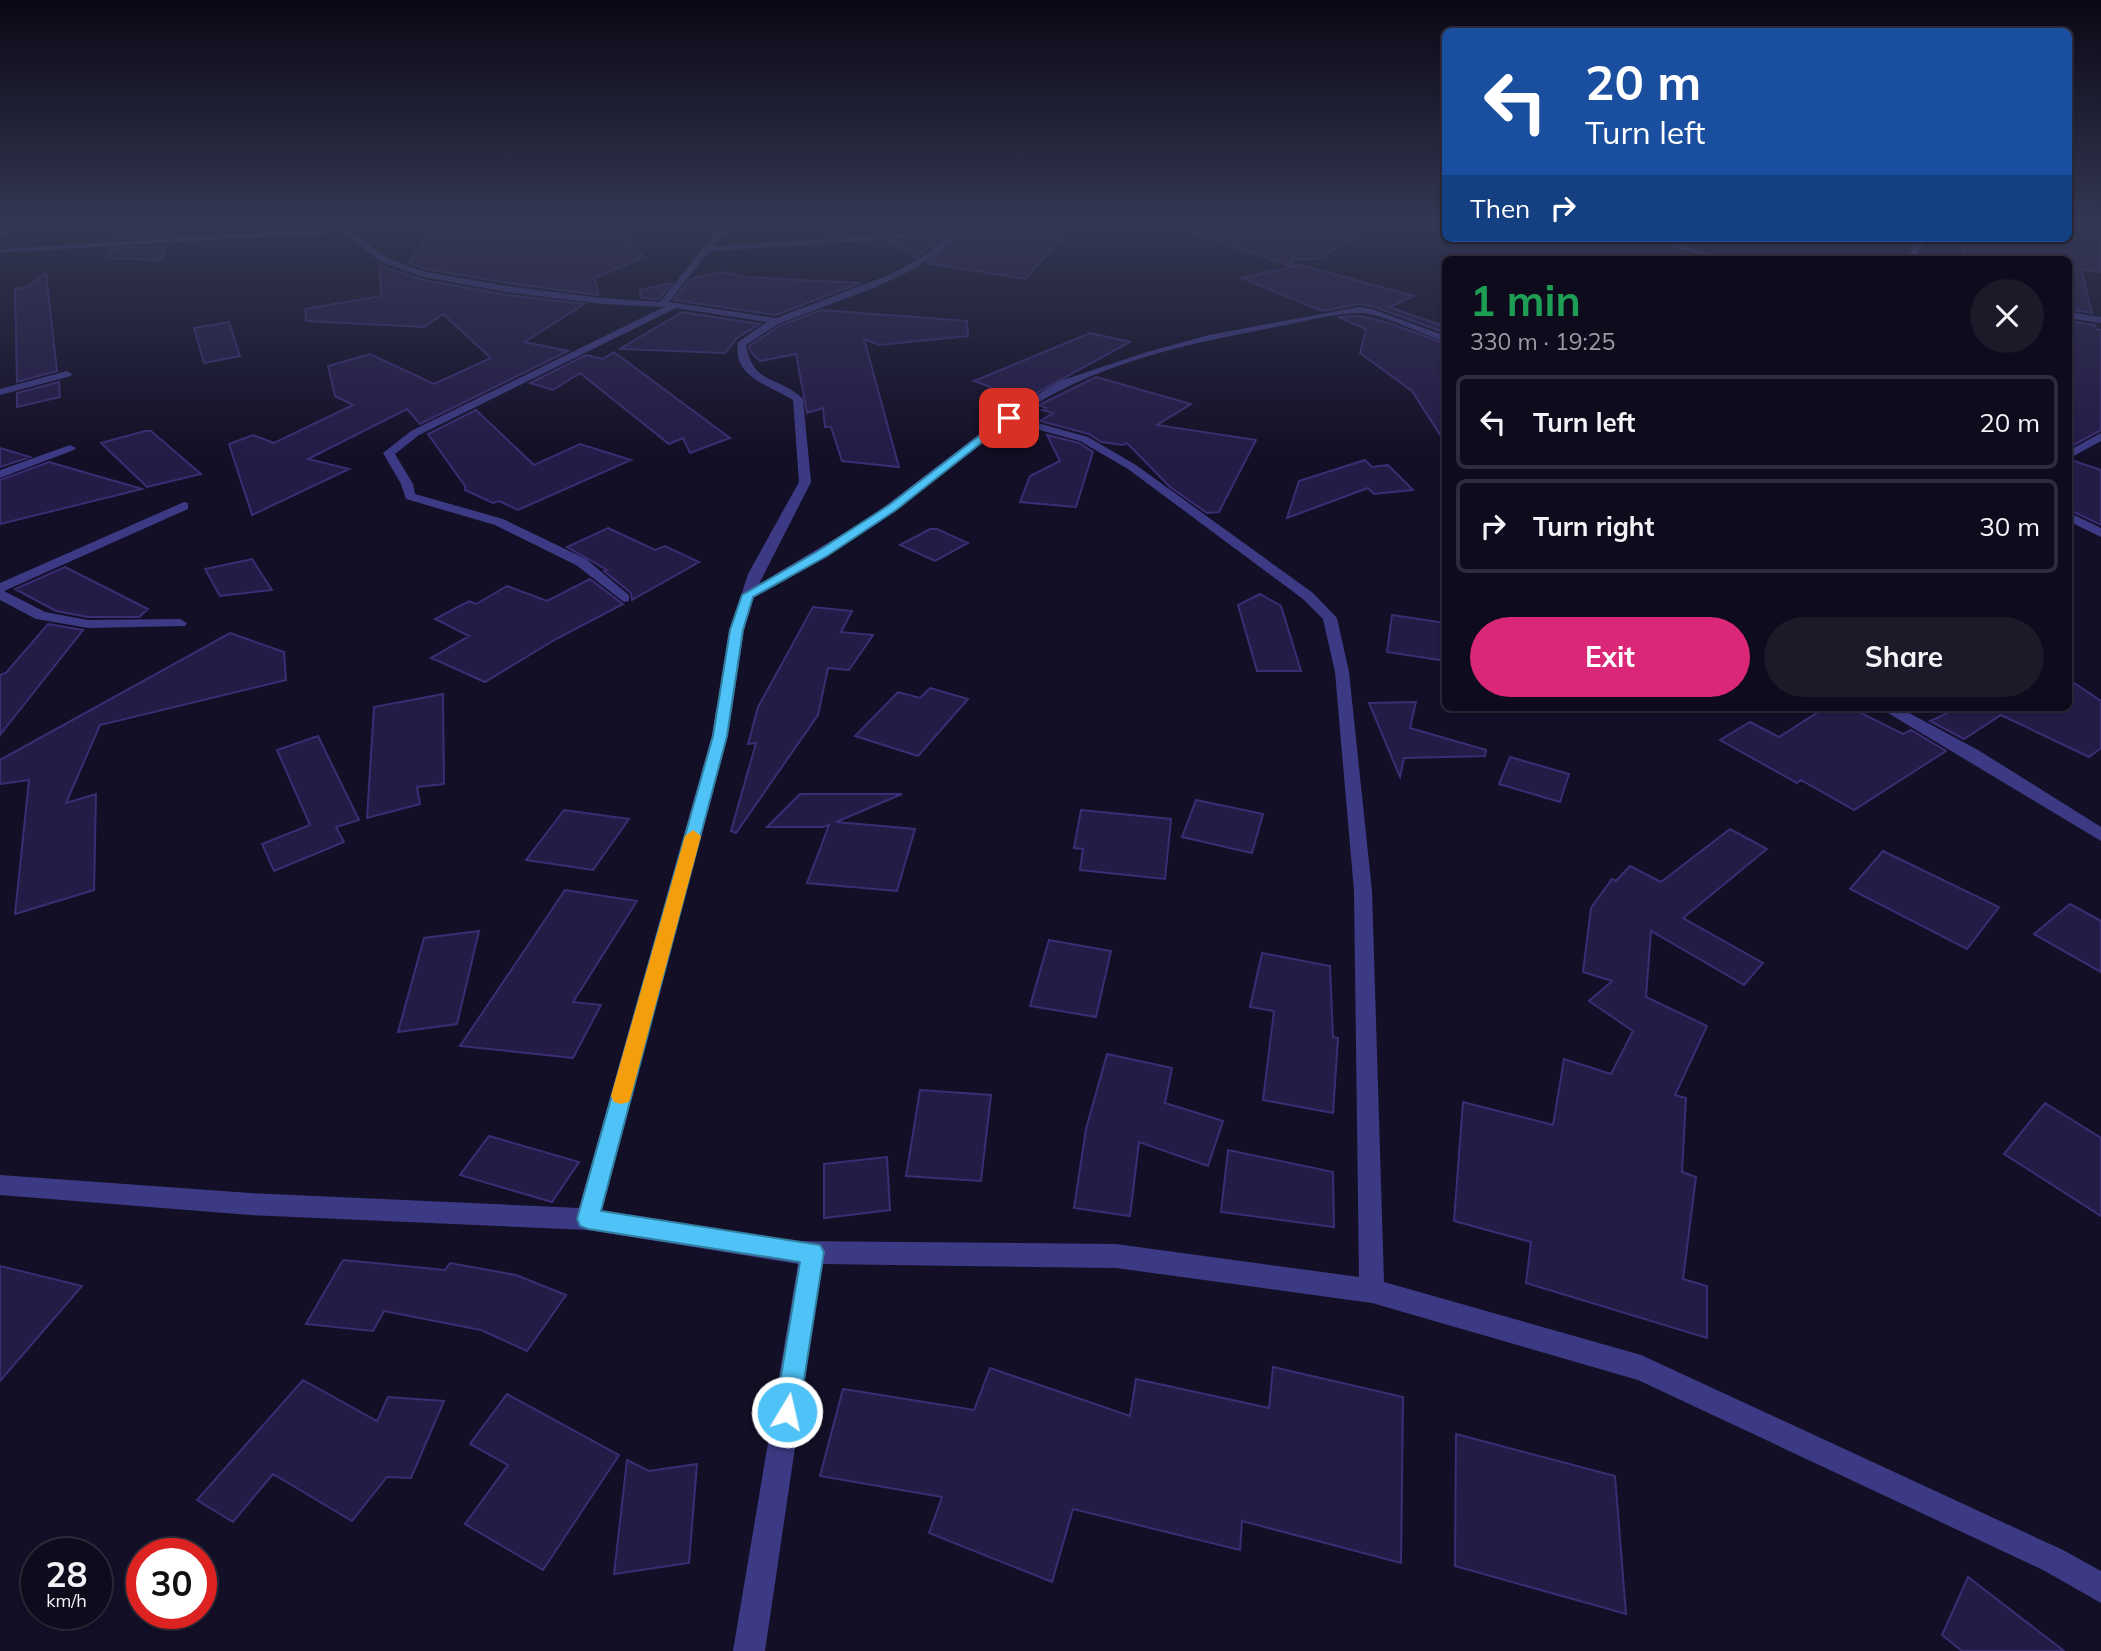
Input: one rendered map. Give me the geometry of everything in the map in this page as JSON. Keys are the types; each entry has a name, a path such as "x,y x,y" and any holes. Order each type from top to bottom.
{"street":[{"path":"595,300 669,304 776,321"},
{"path":"624,598 581,562 499,522 410,496 407,484 389,453 415,433 669,304 672,300"},
{"path":"588,1219 720,736 737,630 755,573 805,482 798,399 788,391 757,379 742,363 741,344 752,333 776,321 834,300"},
{"path":"748,595 823,554 892,508 1047,391 1071,380 1171,346 1262,324 1369,311 1442,338"},
{"path":"2072,316 2101,320"},
{"path":"0,392 66,374"},
{"path":"1009,418 1084,439 1132,467 1308,596 1330,618 1342,672 1363,891 1372,1291"},
{"path":"2072,454 2101,436"},
{"path":"0,474 70,448"},
{"path":"0,588 184,506"},
{"path":"2072,518 2101,533"},
{"path":"0,594 41,616 88,624 180,623"},
{"path":"1893,711 1972,754 2101,835"},
{"path":"0,1185 250,1204 588,1219 792,1252 1116,1256 1372,1291 1641,1368 2053,1560 2101,1588"},
{"path":"749,1651 812,1252"}],"building":[{"path":"15,300 49,300 57,371 17,382"},
{"path":"357,300 550,300 584,304 525,342 568,351 420,424 407,409 308,459 349,469 252,515 229,444 253,435 274,443 353,405 335,396 328,366 370,354 434,384 491,358 443,314 424,327 306,321 305,309"},
{"path":"674,300 815,300 776,315"},
{"path":"1295,300 1405,300 1389,307 1442,326 1442,332 1372,306 1359,304 1322,311"},
{"path":"2072,300 2089,300 2092,313 2072,310"},
{"path":"821,310 967,321 968,336 879,345 864,339 899,467 842,461 831,427 825,427 823,408 807,413 796,354 760,361 750,351 749,346 779,326"},
{"path":"682,312 760,324 737,338 725,353 620,349"},
{"path":"1360,316 1389,323 1442,343 1442,438 1412,391 1360,353 1366,329 1338,317"},
{"path":"229,322 240,356 204,363 194,328"},
{"path":"2072,322 2095,325 2096,329 2101,330 2101,430 2072,446"},
{"path":"1090,333 1130,342 1024,400 974,381"},
{"path":"614,352 730,438 690,453 683,438 669,444 580,373 553,390 530,383 586,355 603,359"},
{"path":"1096,377 1191,404 1157,425 1256,440 1219,512 1207,513 1170,487 1127,443 1123,445 1101,442 1089,434 1040,421 1053,413 1042,410 1046,408 1039,405"},
{"path":"59,382 60,397 17,407 17,393"},
{"path":"476,410 534,465 580,444 631,460 518,510 499,501 493,503 465,490 465,486 428,434"},
{"path":"151,431 201,474 147,487 101,443"},
{"path":"1047,435 1079,443 1093,452 1076,507 1020,502 1030,476 1060,461"},
{"path":"0,448 30,457 0,467"},
{"path":"1365,460 1372,467 1388,465 1413,490 1374,494 1368,488 1287,518 1299,481"},
{"path":"2072,460 2101,470 2101,525 2072,511"},
{"path":"49,462 142,489 0,524 0,480"},
{"path":"608,528 655,550 665,546 699,562 632,600 631,593 604,571 607,570 567,547"},
{"path":"930,529 937,529 968,543 935,561 900,545"},
{"path":"252,559 272,590 220,596 205,569"},
{"path":"65,567 148,609 139,617 88,617 56,611 15,589"},
{"path":"590,579 623,604 556,639 485,682 431,658 469,636 435,619 469,601 476,604 507,586 547,601"},
{"path":"1260,594 1281,606 1301,671 1257,671 1238,605"},
{"path":"813,607 852,611 841,632 873,635 849,670 828,668 818,715 736,833 731,831 756,743 748,744 758,707"},
{"path":"1392,615 1442,622 1442,660 1387,652"},
{"path":"48,624 83,630 0,735 0,675 6,673"},
{"path":"230,633 284,652 286,680 100,725 66,803 96,794 94,890 15,914 29,780 0,784 0,760"},
{"path":"2072,682 2101,701 2101,748 2089,757 2001,715 1964,739 1930,721 1951,711 2072,711"},
{"path":"930,688 968,699 918,756 855,736 898,692 920,698"},
{"path":"443,694 444,784 417,787 420,804 367,818 374,707"},
{"path":"1416,702 1410,728 1486,750 1485,756 1404,758 1400,777 1369,703"},
{"path":"1820,711 1857,711 1903,734 1911,730 1946,751 1854,810 1801,780 1797,783 1720,740 1750,722 1779,737"},
{"path":"318,736 359,820 336,827 344,842 274,871 262,844 310,825 277,750"},
{"path":"1510,757 1569,774 1560,802 1499,784"},
{"path":"800,794 902,794 836,822 915,829 897,891 807,883 829,825 767,827"},
{"path":"1196,800 1263,814 1252,853 1182,837"},
{"path":"564,810 629,819 593,870 526,860"},
{"path":"1081,810 1171,819 1165,879 1080,870 1083,849 1074,848"},
{"path":"1730,829 1767,849 1683,918 1763,963 1744,985 1651,931 1646,997 1707,1026 1675,1095 1686,1098 1682,1172 1696,1177 1683,1279 1707,1286 1707,1338 1526,1283 1531,1242 1454,1221 1463,1102 1553,1125 1564,1059 1611,1074 1633,1031 1589,1001 1612,981 1583,972 1591,908 1612,879 1616,881 1630,866 1661,882"},
{"path":"1883,851 1999,907 1967,949 1850,889"},
{"path":"565,890 637,901 573,1002 601,1005 573,1058 460,1046"},
{"path":"2070,904 2101,921 2101,972 2034,934"},
{"path":"479,931 457,1024 398,1032 424,938"},
{"path":"1049,940 1111,951 1096,1017 1030,1006"},
{"path":"1262,953 1330,966 1333,1037 1338,1038 1333,1113 1263,1100 1274,1011 1250,1007"},
{"path":"1107,1054 1172,1068 1165,1103 1223,1121 1208,1166 1139,1142 1130,1216 1074,1208 1086,1129"},
{"path":"920,1090 991,1095 981,1181 906,1176"},
{"path":"2045,1103 2101,1138 2101,1216 2004,1154"},
{"path":"489,1136 579,1162 552,1202 460,1175"},
{"path":"1228,1150 1333,1172 1334,1227 1221,1212"},
{"path":"887,1157 890,1210 824,1218 824,1164"},
{"path":"343,1260 445,1270 450,1263 516,1275 566,1295 527,1351 481,1330 384,1311 373,1331 306,1324"},
{"path":"0,1266 82,1286 0,1381"},
{"path":"1273,1367 1403,1397 1401,1563 1242,1521 1240,1550 1073,1509 1052,1582 929,1533 942,1497 820,1476 843,1389 974,1410 990,1368 1130,1416 1136,1379 1269,1408"},
{"path":"303,1380 377,1421 388,1397 444,1401 411,1478 387,1477 352,1521 273,1474 233,1522 197,1500"},
{"path":"507,1394 619,1455 543,1570 465,1524 508,1465 470,1444"},
{"path":"1456,1434 1615,1476 1626,1614 1455,1566"},
{"path":"627,1460 649,1471 697,1464 689,1563 614,1574"},
{"path":"1968,1577 2064,1651 1962,1651 1942,1635"}],"slow traffic":[{"path":"621,1096 693,836"}],"route":[{"path":"787,1412 812,1252 792,1252 588,1219 720,736 737,630 748,595 823,554 892,508 1009,418"}]}
